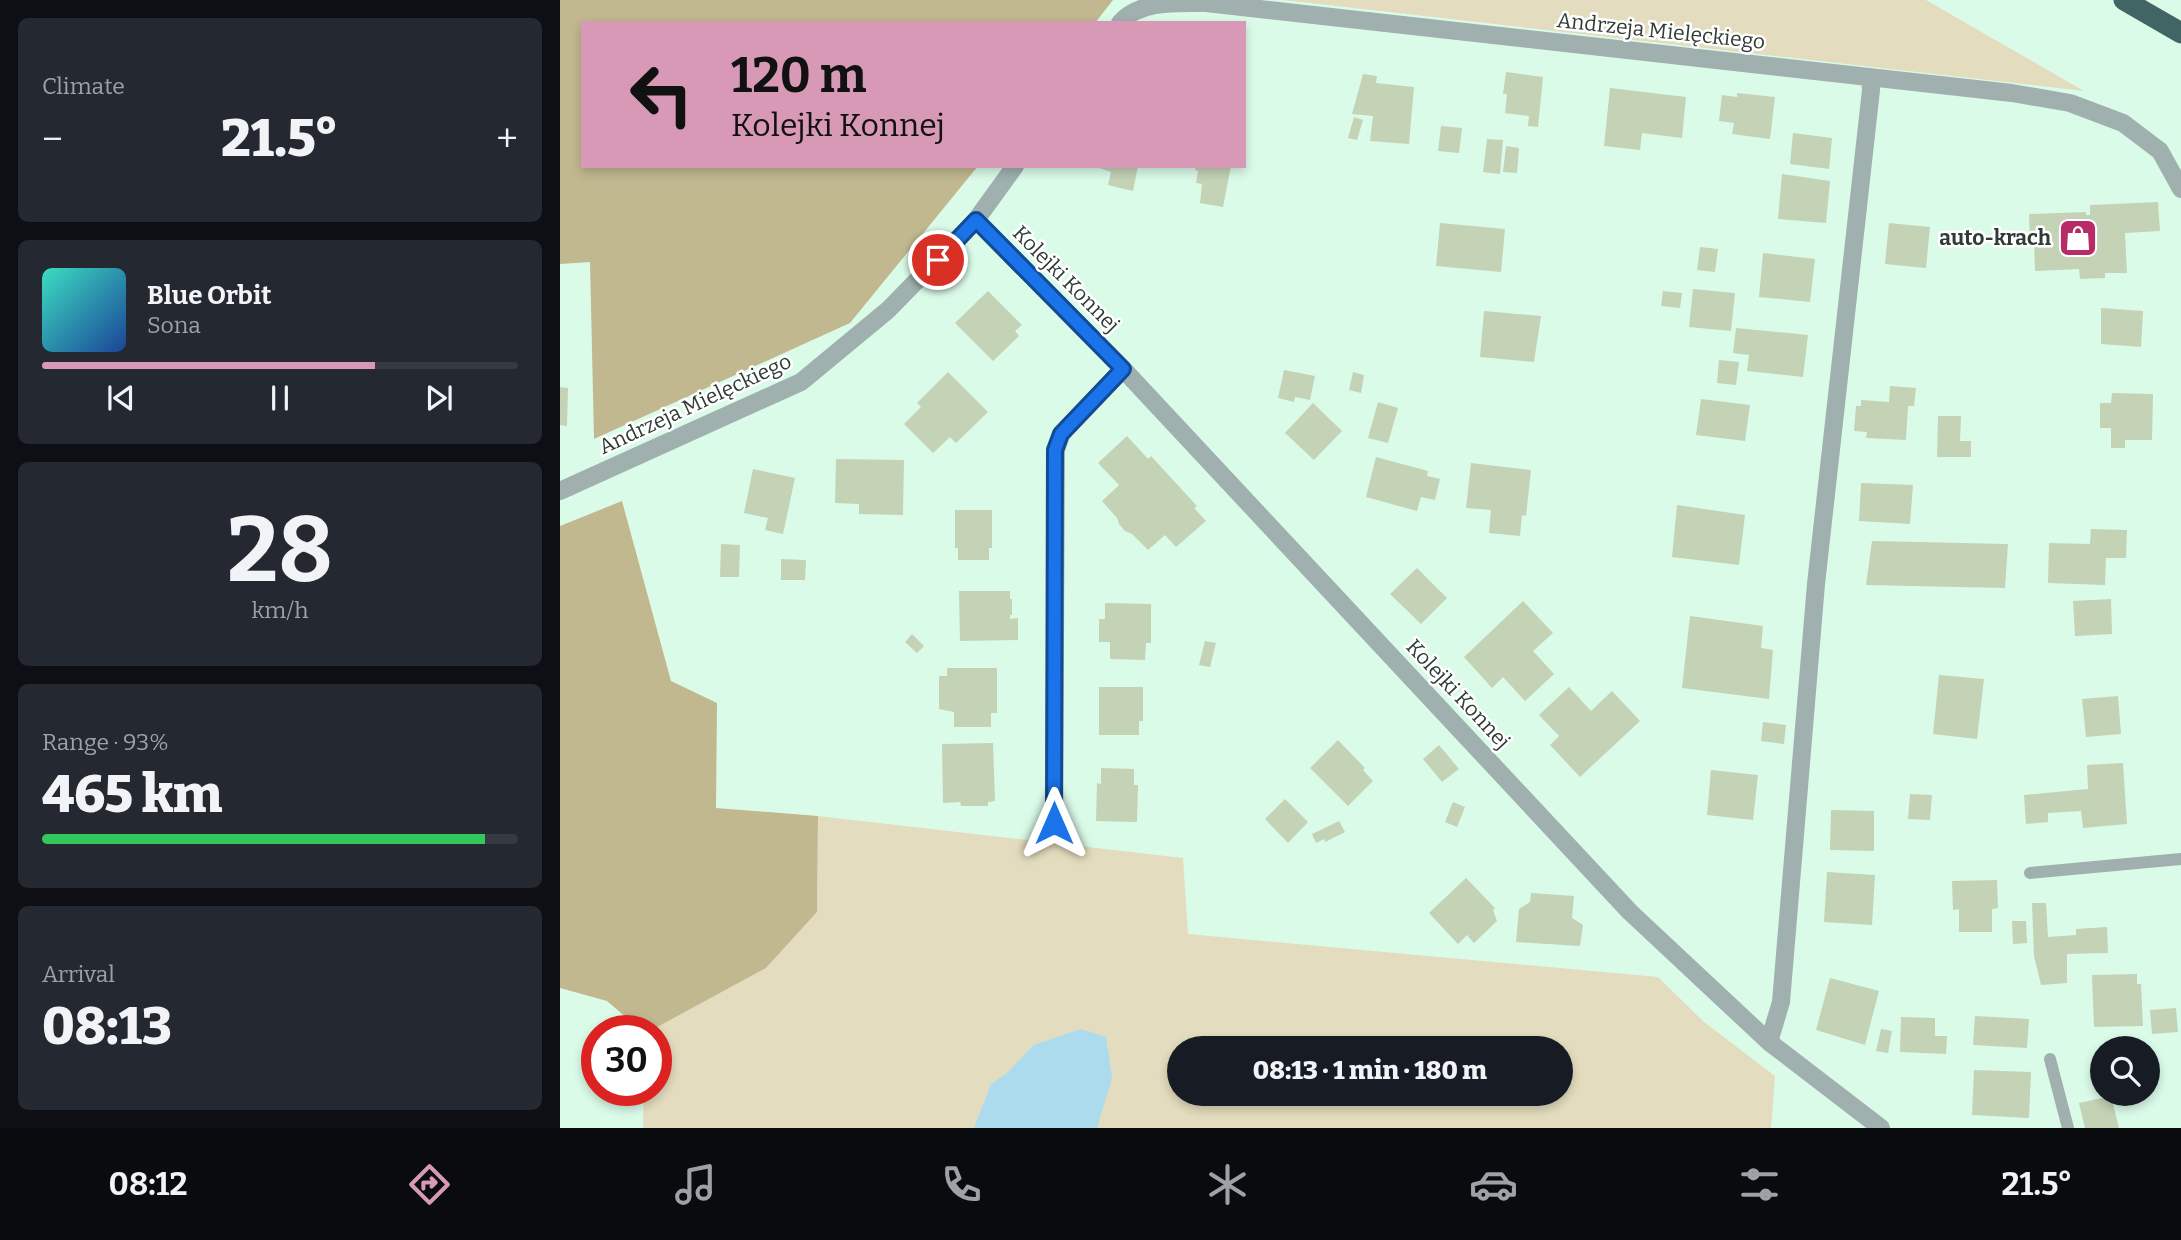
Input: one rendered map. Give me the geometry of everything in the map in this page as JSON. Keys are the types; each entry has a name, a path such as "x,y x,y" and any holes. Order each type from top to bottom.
{"highway":[{"path":"2124,0 2181,33"}],"street":[{"name":"Andrzeja Mielęckiego","path":"1121,21 1126,14 1153,4 1206,3 2011,93 2070,103 2123,122 2160,151 2181,189"},
{"path":"1769,1042 1781,1002 1816,584 1870,77"},
{"name":"Andrzeja Mielęckiego","path":"560,491 802,382 888,310 976,220 1014,168"},
{"name":"Kolejki Konnej","path":"976,220 1123,369 1630,912 1769,1042 1881,1128"},
{"path":"1054,823 1055,450 1061,434 1123,369"}],"lane":[{"path":"2031,873 2181,859"},
{"path":"2050,1059 2068,1128"}],"shaded area":[{"path":"560,0 1113,0 1097,21 581,21 581,168 976,168 850,323 594,439 590,262 560,264"},
{"path":"1283,0 1926,0 2084,91"},
{"path":"622,501 671,681 717,703 716,808 818,816 817,912 766,968 672,1019 672,1015 623,1015 607,1001 560,988 560,526"},
{"path":"818,816 1183,858 1188,934 1658,977 1704,1022 1775,1076 1771,1128 643,1128 644,1106 672,1106 672,1019 766,968 817,912"}],"water":[{"path":"1081,1029 1106,1037 1112,1078 1097,1128 974,1128 991,1084 1006,1074 1034,1045"}],"building":[{"path":"1506,72 1543,77 1538,127 1528,126 1529,116 1505,113 1507,94 1503,94"},
{"path":"1363,74 1377,76 1376,83 1414,87 1409,144 1370,141 1373,116 1352,114"},
{"path":"1610,88 1686,97 1682,138 1642,133 1640,150 1604,146"},
{"path":"1737,93 1775,97 1770,139 1732,134 1734,123 1719,121 1722,95 1737,97"},
{"path":"1354,117 1363,120 1357,140 1348,138"},
{"path":"1441,126 1462,128 1459,153 1438,151"},
{"path":"1793,133 1832,138 1829,169 1790,164"},
{"path":"1487,139 1503,140 1500,174 1483,172"},
{"path":"1506,146 1519,148 1517,173 1503,172"},
{"path":"1099,168 1138,168 1133,191 1108,185 1111,172"},
{"path":"1231,168 1223,207 1200,203 1202,184 1196,183 1198,171 1195,170"},
{"path":"1782,174 1830,181 1826,223 1778,219"},
{"name":"auto-krach","path":"2158,202 2160,231 2125,233 2127,273 2105,273 2105,278 2080,279 2079,269 2035,271 2029,214 2086,212 2086,215 2090,215 2090,205"},
{"path":"1440,223 1505,229 1501,272 1436,266"},
{"path":"1889,223 1930,227 1926,268 1885,264"},
{"path":"1700,247 1718,249 1715,272 1697,270"},
{"path":"1763,253 1815,259 1810,302 1759,297"},
{"path":"1693,289 1735,293 1731,331 1689,327"},
{"path":"988,291 1022,325 1015,331 1019,336 993,361 955,323"},
{"path":"1663,291 1682,293 1680,308 1661,306"},
{"path":"2101,308 2143,311 2141,347 2101,344"},
{"path":"1484,311 1541,316 1534,362 1480,357"},
{"path":"1736,328 1808,335 1803,377 1747,371 1749,355 1733,353"},
{"path":"1719,360 1739,362 1736,385 1717,383"},
{"path":"1284,370 1315,376 1310,400 1295,397 1294,402 1278,398"},
{"path":"948,372 988,412 956,443 950,437 933,453 904,424 921,407 917,403"},
{"path":"1353,372 1364,375 1361,393 1349,390"},
{"path":"1890,386 1916,388 1914,406 1908,406 1906,440 1866,438 1867,432 1854,431 1856,406 1861,406 1861,400 1889,402"},
{"path":"560,387 568,388 567,426 560,425"},
{"path":"2112,393 2153,394 2152,440 2125,440 2125,448 2111,448 2111,428 2100,428 2100,403 2111,403"},
{"path":"1701,399 1750,405 1745,441 1696,435"},
{"path":"1378,402 1398,408 1388,443 1368,438"},
{"path":"1313,403 1342,431 1314,460 1285,433"},
{"path":"1938,416 1961,416 1960,441 1971,441 1971,457 1937,457"},
{"path":"1127,436 1148,459 1151,456 1197,506 1194,508 1206,521 1176,547 1165,535 1148,550 1132,534 1125,531 1102,501 1119,485 1098,463"},
{"path":"1376,457 1428,471 1427,476 1440,479 1435,500 1421,497 1417,511 1366,497"},
{"path":"836,459 904,460 903,515 859,514 859,504 835,503"},
{"path":"1471,463 1531,470 1526,516 1522,515 1520,536 1489,533 1491,510 1466,508"},
{"path":"753,469 795,478 783,534 765,530 768,518 744,513"},
{"path":"1861,483 1913,485 1910,524 1859,521"},
{"path":"1677,505 1745,515 1739,565 1672,557"},
{"path":"955,510 992,510 992,548 989,548 989,560 958,560 958,548 955,548"},
{"path":"2091,529 2127,530 2126,558 2106,558 2105,585 2048,583 2049,543 2090,544"},
{"path":"1872,541 2008,544 2005,588 1866,585"},
{"path":"721,544 740,545 739,577 720,577"},
{"path":"781,559 806,560 805,580 781,580"},
{"path":"1417,568 1447,598 1421,624 1390,594"},
{"path":"959,591 1010,591 1010,619 1018,618 1018,640 960,641"},
{"path":"2111,599 2112,634 2075,636 2073,601"},
{"path":"1523,601 1553,633 1533,651 1554,674 1525,701 1503,677 1492,688 1464,657"},
{"path":"1105,603 1151,604 1151,643 1146,643 1145,660 1110,659 1110,642 1099,642 1099,619 1105,619"},
{"path":"1690,616 1763,626 1761,648 1773,650 1769,699 1682,688"},
{"path":"912,634 924,646 917,653 905,642"},
{"path":"1205,641 1216,643 1210,667 1199,665"},
{"path":"947,668 997,668 997,713 991,713 991,727 954,727 954,712 939,709 939,676 947,676"},
{"path":"1939,675 1984,679 1977,739 1933,734"},
{"path":"1099,687 1143,687 1143,721 1139,721 1139,735 1099,735"},
{"path":"1569,687 1591,711 1612,691 1640,721 1580,777 1550,745 1559,736 1539,715"},
{"path":"2118,696 2121,734 2086,737 2082,699"},
{"path":"1763,722 1786,725 1784,744 1761,741"},
{"path":"1338,740 1365,768 1363,770 1373,781 1348,806 1310,768"},
{"path":"993,743 995,801 988,802 988,806 961,806 960,802 943,803 942,744"},
{"path":"1439,745 1459,769 1442,782 1423,759"},
{"path":"2123,763 2127,824 2083,828 2081,811 2048,813 2048,822 2026,824 2024,795 2088,789 2087,765"},
{"path":"1101,768 1134,769 1134,785 1138,785 1137,822 1096,821 1097,783 1101,784"},
{"path":"1711,770 1758,775 1753,820 1707,815"},
{"path":"1910,794 1932,795 1930,820 1908,819"},
{"path":"1285,799 1308,822 1288,843 1265,819"},
{"path":"1453,802 1465,807 1457,827 1445,822"},
{"path":"1831,810 1874,811 1874,851 1830,850"},
{"path":"1339,821 1345,832 1325,842 1324,839 1316,843 1312,834"},
{"path":"1827,872 1875,875 1872,925 1824,922"},
{"path":"1466,878 1495,908 1493,910 1497,921 1474,943 1467,935 1458,944 1429,913"},
{"path":"1997,880 1998,908 1992,909 1992,932 1959,932 1959,909 1953,910 1952,881"},
{"path":"1531,893 1574,896 1572,918 1583,925 1580,946 1516,942 1519,909 1530,902"},
{"path":"2032,903 2046,903 2048,937 2076,935 2076,929 2107,927 2108,953 2067,954 2067,983 2041,985 2034,956"},
{"path":"2012,921 2026,921 2027,943 2013,944"},
{"path":"2137,974 2137,984 2141,984 2143,1026 2094,1027 2092,975"},
{"path":"1830,978 1879,991 1865,1045 1816,1030"},
{"path":"2176,1008 2178,1032 2152,1034 2150,1010"},
{"path":"1975,1016 2029,1019 2027,1048 1973,1045"},
{"path":"1901,1017 1935,1018 1935,1036 1947,1036 1946,1054 1900,1052"},
{"path":"1881,1029 1892,1031 1888,1053 1876,1051"},
{"path":"1974,1070 2031,1072 2029,1118 1972,1115"},
{"path":"2090,1101 2090,1106 2114,1106 2119,1128 2085,1128 2079,1103"}],"place":[{"name":"auto-krach","path":"2078,238"}],"route":[{"path":"938,260 976,220 1123,369 1061,434 1055,450 1054,823"}]}
